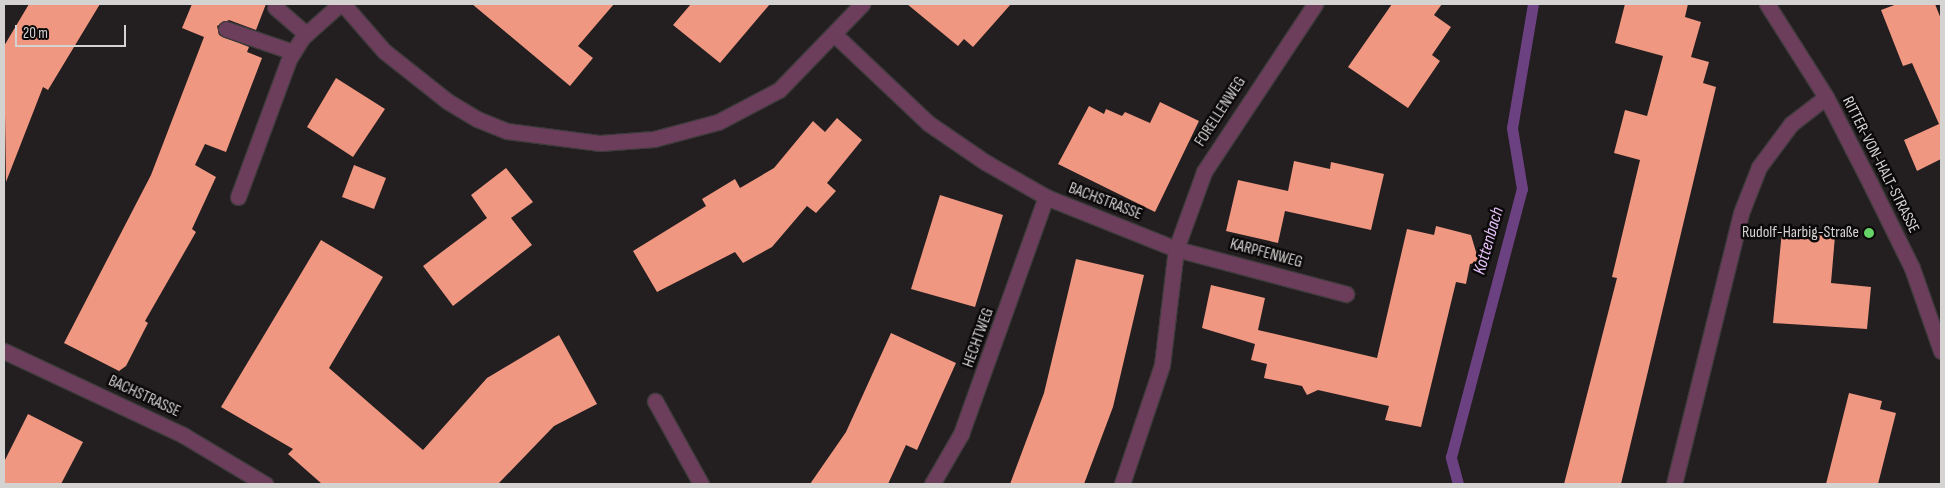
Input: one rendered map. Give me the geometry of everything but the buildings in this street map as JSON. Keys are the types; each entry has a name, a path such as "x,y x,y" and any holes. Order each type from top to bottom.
{"street":[{"path":"238,197 293,52 306,34 342,4 384,51 446,101 477,119 508,131 600,142 654,139 718,122 779,90 862,4"},
{"name":"FORELLENWEG","path":"1176,249 1204,172 1315,4"},
{"name":"RITTER-VON-HALT-STRASSE","path":"1767,4 1826,97 1912,268 1941,351"},
{"path":"275,7 306,34"},
{"path":"226,29 293,52"},
{"name":"BACHSTRASSE","path":"834,34 928,123 1046,198 1176,249"},
{"path":"1674,484 1740,213 1758,167 1791,124 1826,97"},
{"name":"HECHTWEG","path":"932,484 975,399 1046,198"},
{"path":"1122,484 1162,365 1176,249"},
{"name":"KARPFENWEG","path":"1176,249 1346,294"},
{"name":"BACHSTRASSE","path":"4,351 183,435 265,484"},
{"path":"655,401 701,484"}],"waterway":[{"name":"Kottenbach","path":"1458,484 1451,457 1522,189 1512,128 1533,4"}],"place":[{"name":"Rudolf-Harbig-Straße","path":"1869,233"}]}
